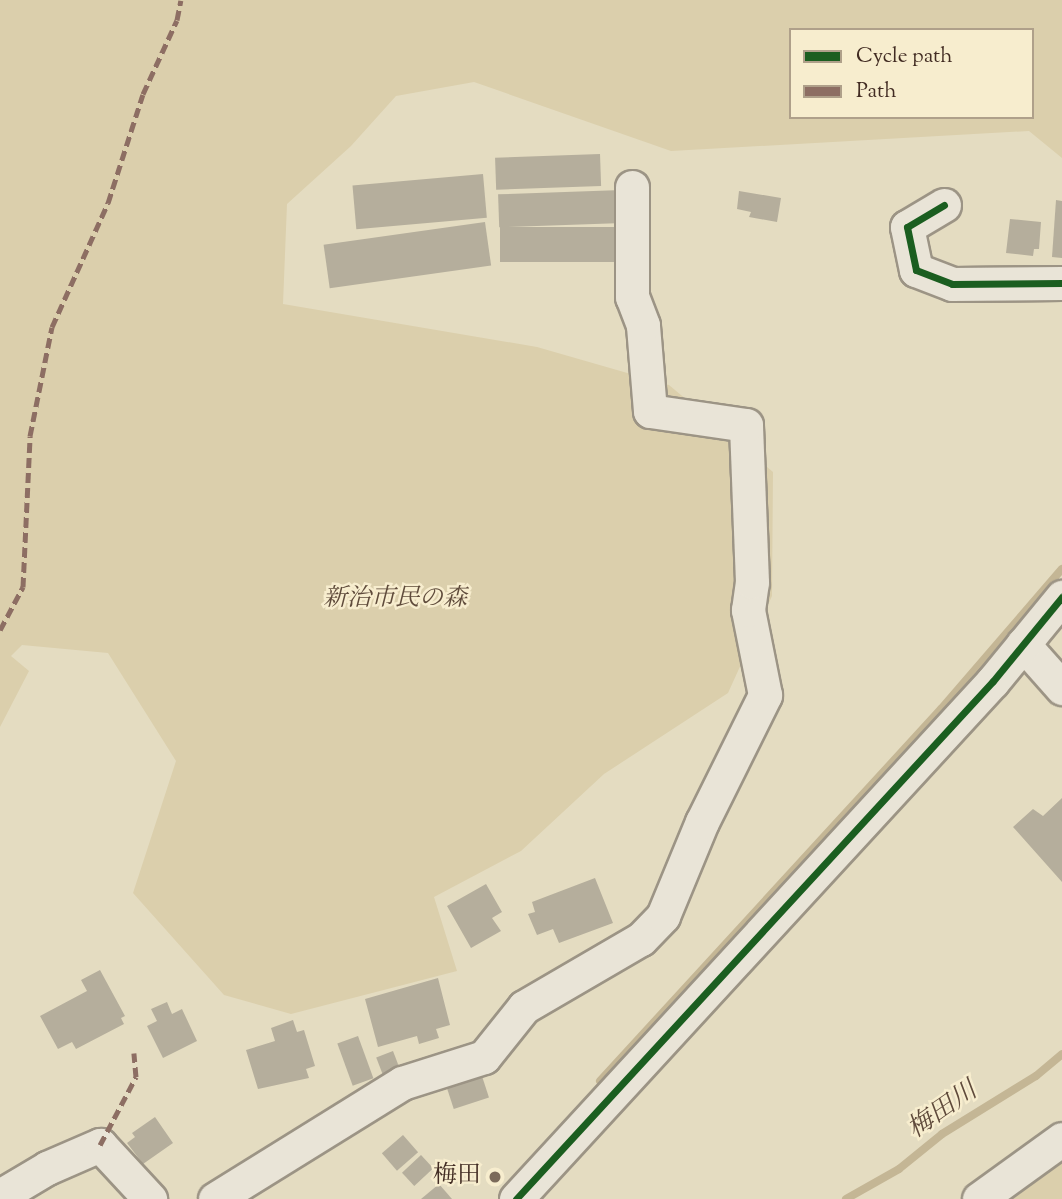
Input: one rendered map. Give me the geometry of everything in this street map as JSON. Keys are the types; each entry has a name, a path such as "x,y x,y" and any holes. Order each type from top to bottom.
{"street":[{"path":"215,1199 402,1083 484,1057 524,1007 641,939 663,916 702,822 765,695 748,610 752,582 746,425 650,411 643,325 632,297 632,187"},
{"path":"944,205 907,227 916,270 952,284 1062,283"},
{"path":"516,1199 1023,644 1062,597"},
{"path":"1023,644 1062,688"},
{"path":"979,1199 1062,1139"},
{"path":"0,1196 47,1168 100,1145 150,1199"}],"green space":[{"name":"新治市民の森","path":"0,0 1062,0 1062,158 1029,131 671,151 474,82 396,96 351,146 287,204 283,304 537,347 669,385 773,472 772,596 728,693 604,774 521,851 434,897 457,971 291,1014 224,995 133,893 176,761 108,653 22,645 11,656 29,671 0,727"},
{"path":"1062,1159 1062,1199 1000,1199"}],"building":[{"path":"600,154 601,186 496,190 495,158"},
{"path":"483,174 487,218 356,229 352,185"},
{"path":"622,190 623,223 499,227 498,194"},
{"path":"739,191 781,198 777,222 749,217 751,212 737,209"},
{"path":"1056,200 1062,201 1062,258 1052,257"},
{"path":"1010,219 1041,222 1039,249 1034,249 1033,256 1006,253"},
{"path":"485,222 491,266 330,288 324,245"},
{"path":"500,227 624,227 624,262 500,262"},
{"path":"1062,798 1062,882 1013,827 1033,809 1043,816"},
{"path":"595,878 613,923 559,943 553,929 537,935 528,914 535,912 532,902"},
{"path":"486,884 502,912 492,918 501,931 471,948 447,906"},
{"path":"100,970 125,1016 121,1018 124,1024 76,1049 72,1042 58,1049 40,1016 87,991 81,980"},
{"path":"438,978 450,1025 436,1029 439,1038 419,1044 417,1036 378,1047 365,999"},
{"path":"167,1002 172,1014 182,1009 197,1041 163,1058 147,1026 157,1021 151,1009"},
{"path":"293,1020 297,1032 304,1030 315,1066 306,1069 309,1078 258,1089 246,1050 275,1041 271,1028"},
{"path":"358,1036 373,1078 353,1086 337,1044"},
{"path":"393,1051 403,1077 386,1084 376,1057"},
{"path":"480,1070 489,1098 454,1109 445,1081"},
{"path":"155,1117 173,1143 143,1164 127,1143 135,1137 132,1133"},
{"path":"403,1135 418,1152 397,1171 382,1153"},
{"path":"421,1155 433,1168 414,1186 402,1173"},
{"path":"439,1184 452,1199 421,1199"}],"waterway":[{"path":"600,1081 941,709 1062,569"},
{"name":"梅田川","path":"846,1199 899,1169 942,1134 1036,1076 1062,1054"}],"marked path":[{"path":"0,630 23,587 30,436 52,327 108,203 143,94 177,20 181,0"},
{"path":"100,1145 136,1077 134,1053"}],"cycle path":[{"path":"944,205 907,227 916,270 952,284 1062,283"},
{"path":"516,1199 993,681 1062,597"}],"place":[{"name":"梅田","path":"495,1177"}]}
